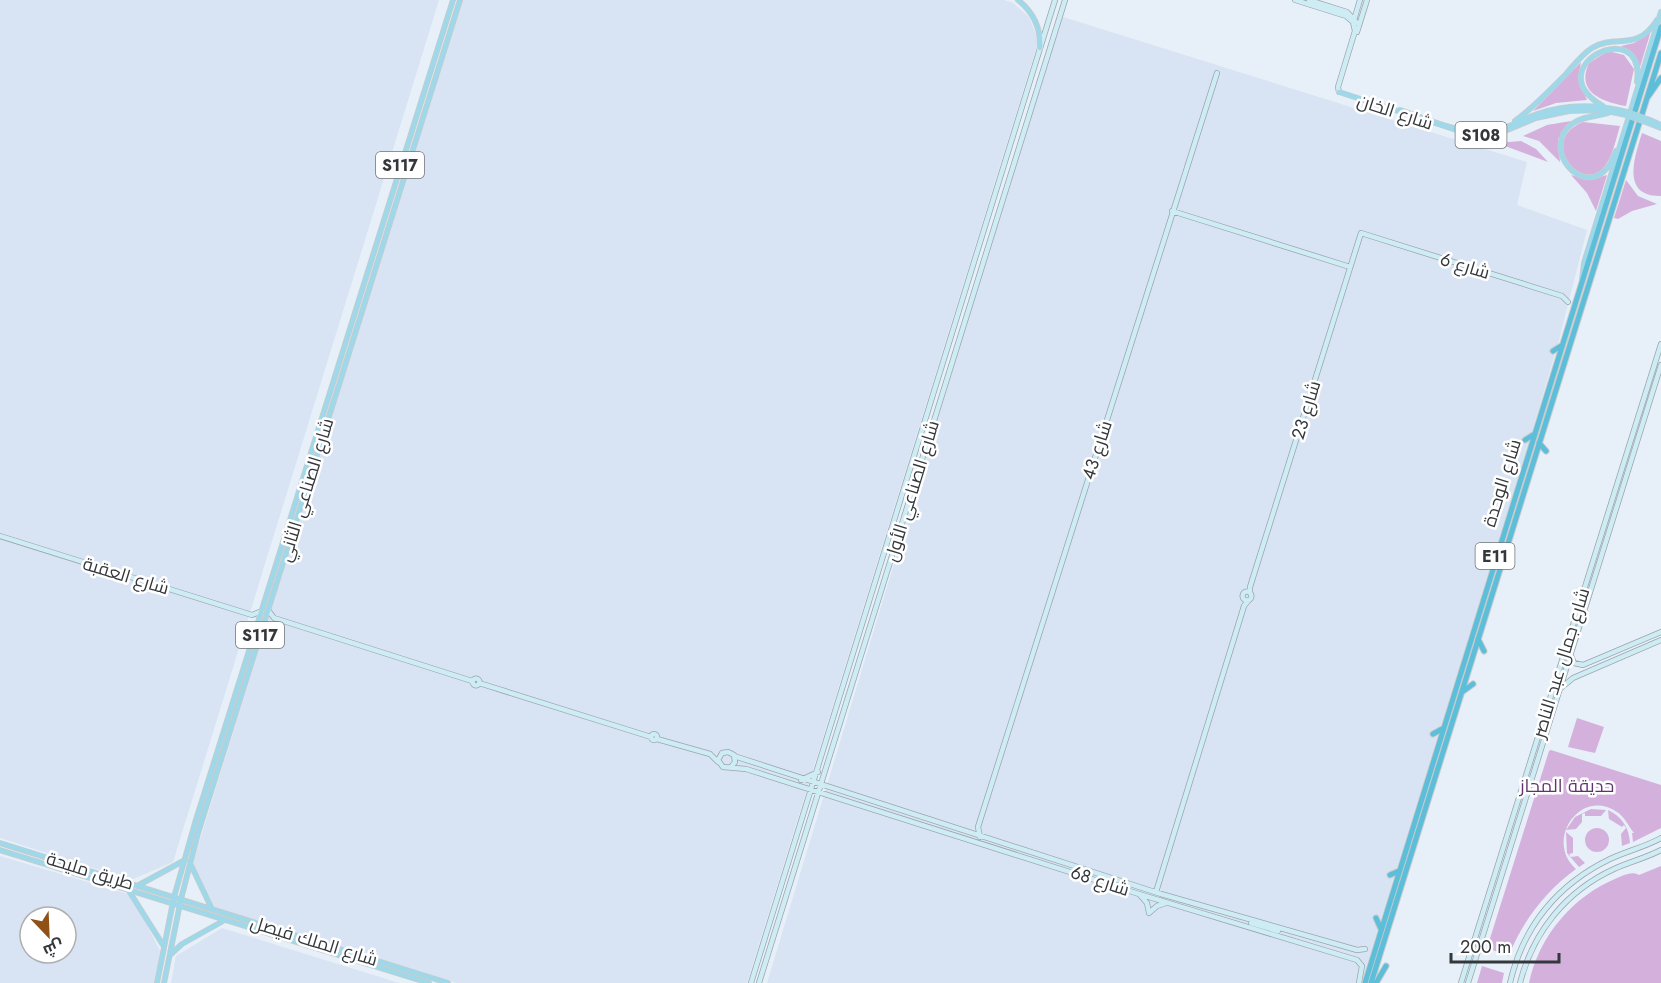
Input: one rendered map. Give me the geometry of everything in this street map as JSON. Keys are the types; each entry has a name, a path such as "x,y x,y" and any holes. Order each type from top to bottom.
{"highway":[{"name":"E11","path":"1632,132 1661,27"},
{"name":"E11","path":"1632,132 1661,53"},
{"path":"1645,99 1661,78"},
{"name":"شارع الوحدة","path":"1365,983 1533,435 1632,132"},
{"name":"شارع الوحدة","path":"1371,983 1539,443 1632,132"},
{"path":"1553,351 1562,346"},
{"path":"1525,440 1533,435"},
{"path":"1539,443 1546,451"},
{"path":"1479,585 1483,595"},
{"path":"1478,639 1484,651"},
{"path":"1457,657 1465,653"},
{"path":"1461,693 1473,684"},
{"path":"1433,734 1442,729"},
{"path":"1389,875 1399,871"},
{"path":"1376,918 1381,929"},
{"path":"1376,983 1386,966"}],"main road":[{"name":"شارع الصناعي الثاني","path":"164,983 176,905 174,897 453,0"},
{"name":"شارع الصناعي الثاني","path":"157,983 164,946 176,905 181,899 268,610 460,0"},
{"path":"1018,0 1035,21 1040,35 1041,48"},
{"path":"1582,282 1583,267 1661,12"},
{"path":"1509,126 1538,103 1590,49 1601,44 1628,42 1640,37 1650,29 1661,12"},
{"path":"1608,110 1589,96 1582,78 1587,61 1602,49 1618,49 1634,60 1638,70 1635,97"},
{"name":"شارع الخان","path":"1342,93 1467,131 1488,131 1509,126 1560,108 1627,113 1661,126"},
{"name":"شارع الخان","path":"1342,93 1472,135 1500,133 1560,112 1608,110"},
{"path":"1608,110 1571,125 1562,137 1562,156 1573,172 1583,176 1594,176 1608,168 1620,144"},
{"name":"طريق مليحة","path":"0,843 181,899"},
{"name":"طريق مليحة","path":"0,850 176,905"},
{"path":"137,886 185,860"},
{"path":"190,864 212,909"},
{"path":"128,890 164,946"},
{"name":"شارع الملك فيصل","path":"181,899 448,983"},
{"name":"شارع الملك فيصل","path":"176,905 429,983"},
{"path":"169,957 182,944 210,926 224,921"}],"street":[{"name":"شارع الصناعي الأول","path":"751,983 1055,0"},
{"name":"شارع الصناعي الأول","path":"759,983 1065,0"},
{"path":"1295,0 1354,20"},
{"path":"1309,0 1347,12 1354,20 1357,32"},
{"path":"1342,93 1339,86 1355,31 1354,20 1360,0"},
{"path":"1342,93 1340,84 1367,0"},
{"name":"شارع 43","path":"980,837 978,827 1217,73"},
{"path":"1172,212 1350,267"},
{"name":"شارع 23","path":"1159,881 1361,233"},
{"name":"شارع 6","path":"1361,233 1562,296 1568,302"},
{"name":"شارع جمال عبد الناصر","path":"1461,983 1661,344"},
{"name":"شارع جمال عبد الناصر","path":"1468,983 1661,365"},
{"path":"1618,481 1617,495 1621,497"},
{"path":"1606,520 1610,521 1606,540"},
{"name":"شارع العقبة","path":"0,536 252,615"},
{"path":"268,610 274,618 472,681 475,686 479,683 651,737 653,741 657,738 710,754 728,752 734,756 731,766 723,767 710,754"},
{"path":"258,624 252,615 262,611"},
{"path":"265,622 274,618"},
{"path":"1571,655 1574,663 1583,665 1661,632"},
{"path":"1560,690 1573,678 1661,640"},
{"path":"1616,659 1616,654 1631,648 1634,644"},
{"path":"719,763 722,753"},
{"name":"شارع 68","path":"734,756 801,780 1141,887 1169,900 1225,919 1327,950 1360,962 1359,983"},
{"path":"1529,765 1531,769 1528,779 1531,782"},
{"name":"شارع 68","path":"731,766 1139,894 1357,950 1365,949"},
{"path":"801,780 818,772"},
{"path":"824,775 833,790"},
{"path":"800,787 809,800"},
{"path":"814,807 822,799 830,797"},
{"path":"1517,804 1520,807 1518,823"},
{"path":"970,834 978,827"},
{"path":"1510,983 1518,954 1536,920 1560,892 1587,871 1661,838"},
{"path":"1580,889 1607,872 1661,850"},
{"path":"1520,983 1541,933 1556,912 1593,876 1587,871"},
{"path":"1141,887 1159,881"},
{"path":"1156,892 1159,881"},
{"path":"1139,894 1147,903 1149,913 1169,900 1159,881"},
{"path":"1225,919 1234,918 1277,931 1286,930"},
{"path":"1327,950 1336,948 1331,942"}],"shaded area":[{"path":"0,0 439,0 173,862 131,880 0,838"},
{"path":"460,0 1004,0 1013,3 1029,17 1037,37 1037,46 747,983 456,983 215,908 193,862"},
{"path":"1060,16 1527,162 1517,205 1587,230 1559,340 1530,438 1361,983 767,983"},
{"path":"0,856 128,894 141,913 160,951 155,983 0,983"},
{"path":"222,928 399,983 171,983 176,956"}],"green space":[{"path":"1650,33 1640,67 1633,54 1621,46 1634,43"},
{"path":"1608,51 1624,55 1634,69 1626,106 1601,99 1589,89 1586,82 1589,63"},
{"path":"1581,62 1578,79 1587,100 1556,103 1533,111"},
{"path":"1571,121 1558,139 1560,162 1539,141 1523,136 1547,125"},
{"path":"1583,122 1620,126 1608,162 1596,173 1585,174 1576,170 1568,162 1564,152 1564,141 1570,130"},
{"path":"1642,133 1661,141 1661,196 1648,195 1635,183 1634,163"},
{"path":"1521,141 1536,149 1548,162 1497,143"},
{"path":"1571,175 1589,180 1607,175 1596,211 1587,193"},
{"path":"1626,180 1638,196 1657,204 1632,211 1618,219 1614,218"},
{"path":"1577,718 1604,727 1595,753 1568,747"},
{"name":"حديقة المجاز","path":"1551,750 1661,785 1661,828 1633,842 1632,833 1634,833 1617,812 1603,806 1590,806 1579,812 1565,832 1564,845 1567,857 1576,869 1565,877 1537,907 1514,943 1509,956 1487,948"},
{"path":"1591,809 1606,810 1601,816 1582,814 1582,822 1576,829 1566,830 1575,817"},
{"path":"1608,810 1624,823 1628,832 1630,843 1622,846 1621,834 1626,828 1609,819"},
{"path":"1597,828 1605,832 1609,840 1605,848 1597,852 1589,848 1585,840 1589,832"},
{"path":"1566,832 1573,838 1573,853 1569,854 1571,857 1578,856 1585,863 1579,867 1567,853"},
{"path":"1661,866 1661,983 1529,983 1541,949 1560,920 1572,907 1586,895 1617,878 1631,873 1639,875"},
{"path":"1482,966 1504,973 1502,983 1477,983"}]}
